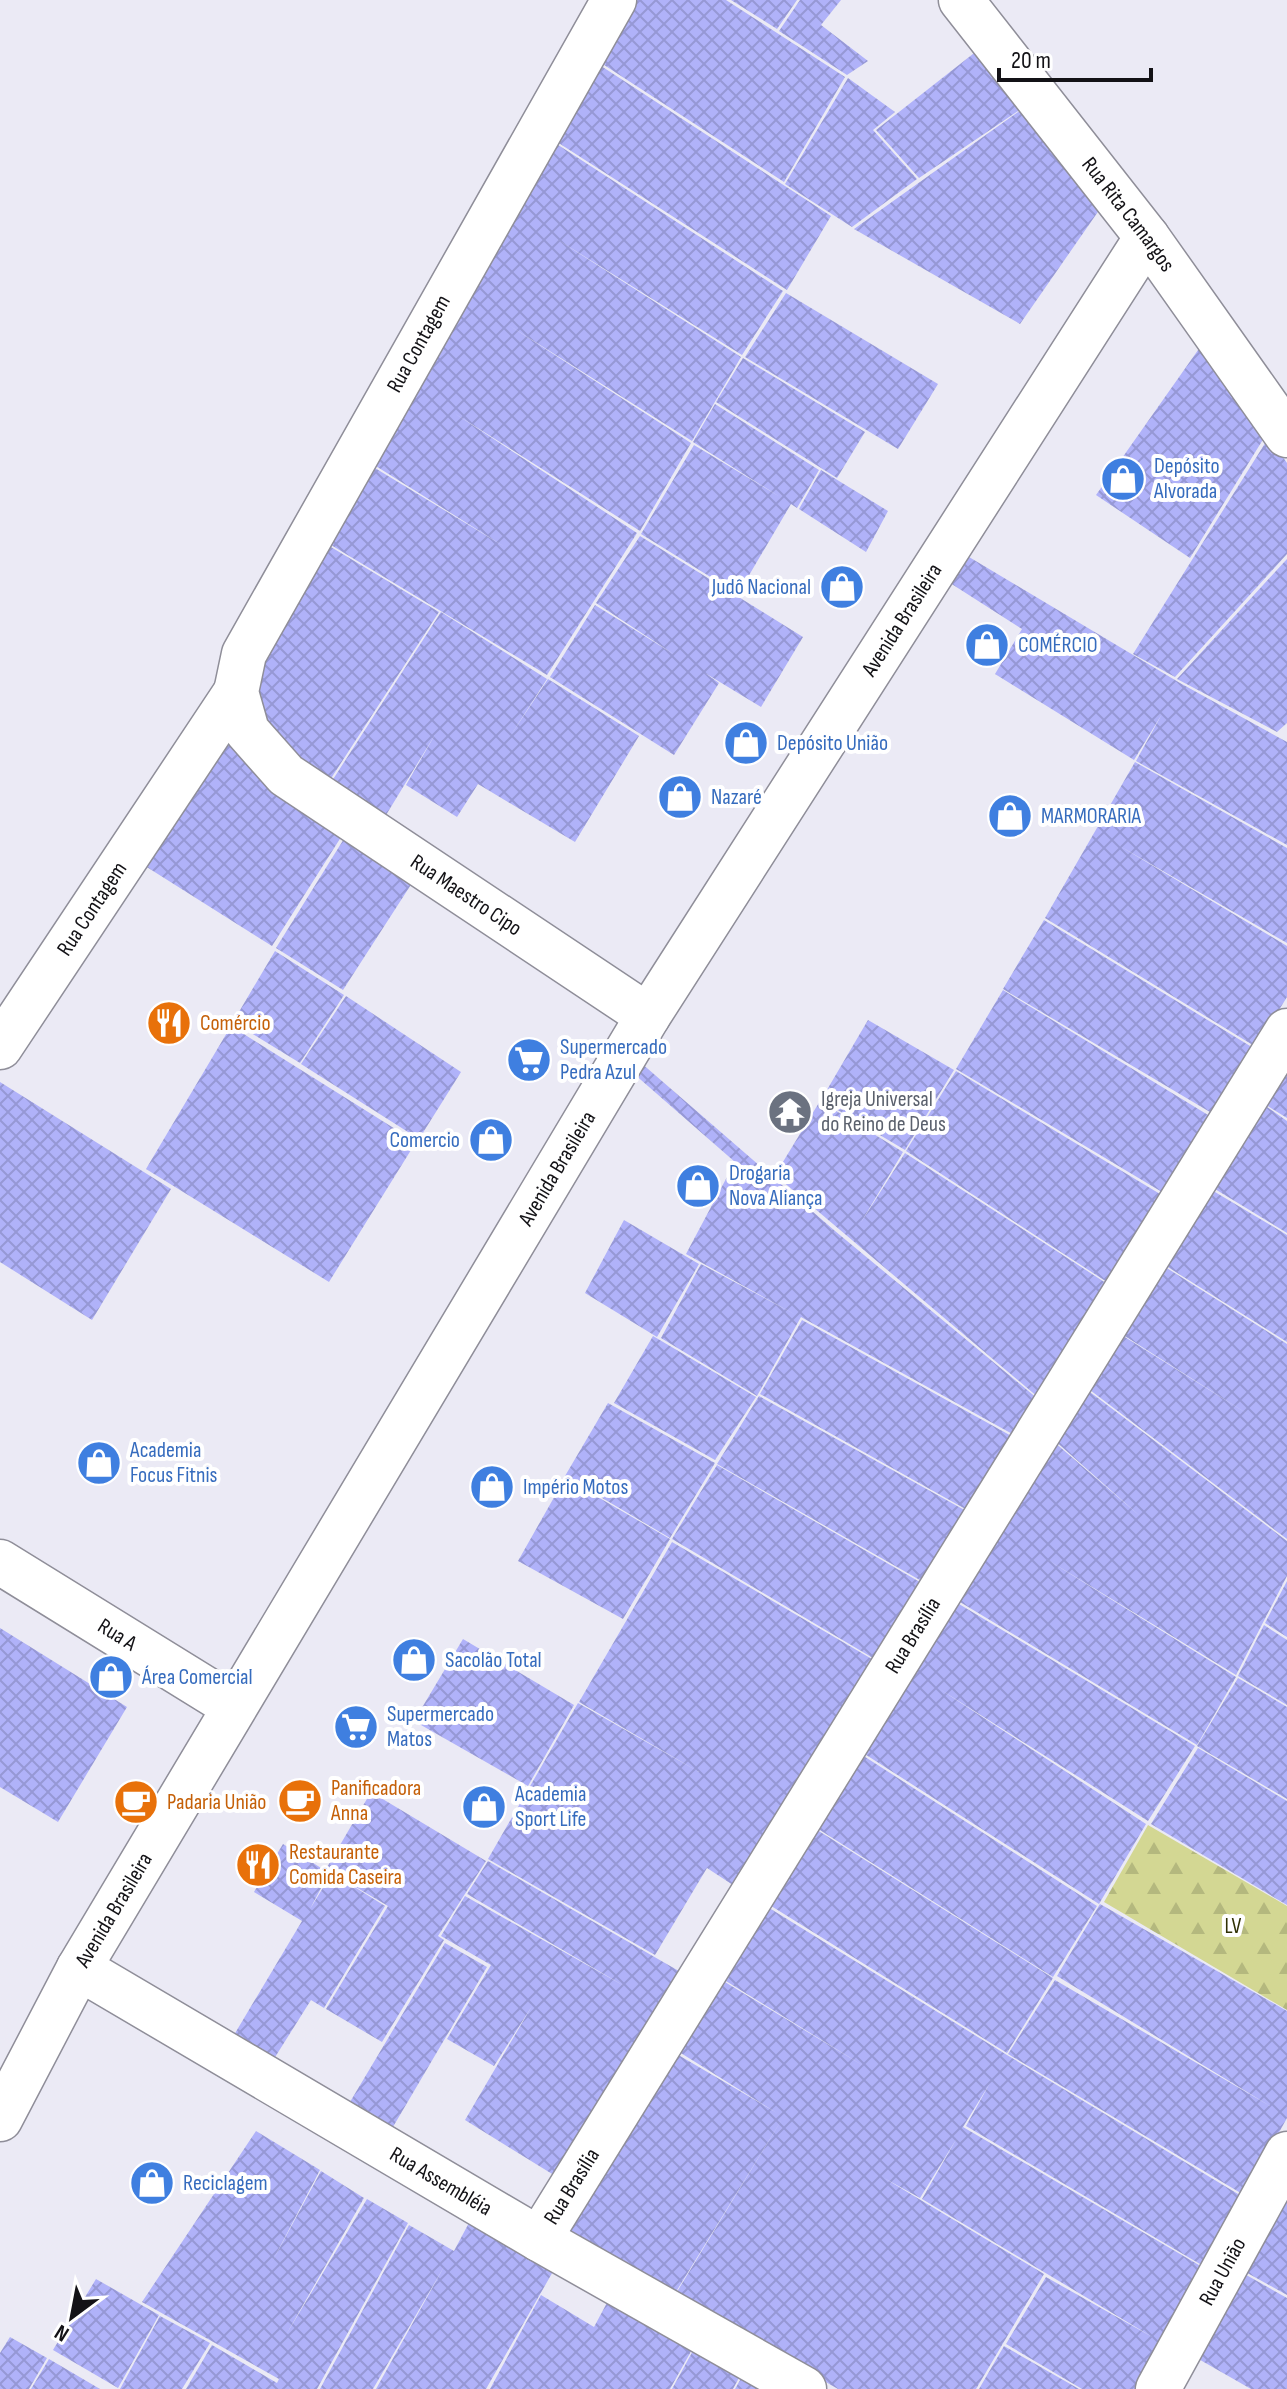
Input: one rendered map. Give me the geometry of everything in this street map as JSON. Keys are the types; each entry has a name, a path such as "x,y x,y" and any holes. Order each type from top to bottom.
{"street":[{"name":"Rua Contagem","path":"0,1047 236,692 244,654 614,0"},
{"name":"Rua Rita Camargos","path":"961,0 1147,237 1287,435"},
{"name":"Avenida Brasileira","path":"0,2119 79,1968 648,1016 1147,237"},
{"name":"Rua Contagem","path":"236,692 247,731 286,775"},
{"name":"Rua Maestro Cipo","path":"286,775 648,1016"},
{"name":"Rua Brasília","path":"539,2239 1287,1031"},
{"name":"Rua A","path":"0,1562 233,1706"},
{"name":"Rua Assembléia","path":"79,1968 539,2239 804,2389"},
{"name":"Rua União","path":"1158,2389 1287,2154"}],"green space":[{"name":"LV","path":"1148,1825 1287,1906 1287,2010 1104,1902"}],"building":[{"path":"632,0 726,0 845,77 784,182 598,61"},
{"path":"731,0 797,0 777,29"},
{"path":"800,0 841,0 821,25 868,61 847,75 779,31"},
{"path":"978,50 1024,107 919,178 876,130"},
{"path":"595,62 831,216 787,290 554,140"},
{"path":"848,78 895,112 873,130 917,179 852,227 785,184"},
{"path":"1025,107 1102,206 1020,324 854,229"},
{"path":"552,141 783,291 742,355 555,238 741,357 692,441 507,324 691,443 640,531 454,413 637,533 547,675 326,542 370,465 505,547 371,463"},
{"path":"786,293 938,384 898,449 745,357"},
{"path":"1203,343 1267,433 1190,558 1096,495"},
{"path":"743,358 865,432 837,478 716,402"},
{"path":"715,404 819,470 797,508 791,504 738,594 641,534 694,445 780,497 693,442"},
{"path":"1269,437 1287,463 1287,554 1175,677 1133,654"},
{"path":"821,470 888,511 866,552 799,509"},
{"path":"640,536 803,637 761,707 705,673 719,683 674,755 550,677 595,605 675,655 596,603"},
{"path":"326,544 439,612 328,783 295,761 261,721 254,690 260,656"},
{"path":"964,554 1180,683 1287,742 1287,845 1136,761 1162,714 1134,760 995,674 1022,629 947,581"},
{"path":"1287,559 1287,723 1277,732 1177,679"},
{"path":"441,612 547,679 509,738 548,679 639,736 575,842 478,784 457,817 406,785 436,733 383,820 330,784"},
{"path":"229,732 343,834 272,946 142,864"},
{"path":"1135,762 1287,848 1287,943 1118,845 1287,946 1287,997 1256,1047 1045,918"},
{"path":"347,834 414,880 343,990 276,948"},
{"path":"1044,920 1255,1049 1215,1115 1003,989"},
{"path":"275,951 344,995 300,1063 233,1022"},
{"path":"1003,990 1213,1118 1167,1195 956,1069"},
{"path":"346,996 461,1072 419,1139 301,1064"},
{"path":"868,1020 954,1070 905,1150 821,1100"},
{"path":"231,1026 416,1142 329,1282 146,1169"},
{"path":"640,1062 835,1231 1038,1399 1016,1436 801,1317 757,1396 661,1338 701,1264 796,1315 686,1254 735,1162 633,1073"},
{"path":"1287,1064 1287,1118 1263,1103"},
{"path":"956,1071 1165,1197 1110,1284 906,1151"},
{"path":"0,1082 171,1189 92,1320 0,1262"},
{"path":"820,1101 903,1152 860,1224 905,1153 1109,1285 1039,1398 775,1175"},
{"path":"1263,1104 1287,1121 1287,1233 1210,1186"},
{"path":"1210,1189 1287,1235 1287,1342 1163,1264"},
{"path":"624,1220 699,1264 657,1337 585,1293"},
{"path":"1162,1265 1287,1344 1287,1539 1086,1387 1120,1334 1254,1418 1120,1333"},
{"path":"802,1320 1015,1438 969,1511 760,1394"},
{"path":"653,1336 756,1397 715,1460 614,1403"},
{"path":"1086,1389 1287,1541 1287,1576 1236,1675 1043,1557 1236,1677 1197,1745 955,1599 1053,1441 1141,1517 1053,1439"},
{"path":"759,1396 968,1512 925,1583 717,1464"},
{"path":"608,1403 715,1463 670,1538 565,1476"},
{"path":"717,1465 925,1585 878,1661 672,1539"},
{"path":"565,1478 670,1539 623,1619 518,1561"},
{"path":"672,1542 877,1662 736,1887 707,1868 655,1955 488,1859 578,1703 699,1772 579,1702"},
{"path":"1287,1581 1287,1637 1265,1623"},
{"path":"954,1601 1195,1746 1148,1821 938,1688 1146,1824 1099,1904 860,1751"},
{"path":"1264,1625 1287,1640 1287,1705 1238,1676"},
{"path":"0,1628 127,1707 58,1822 0,1787"},
{"path":"463,1639 574,1705 528,1786 414,1721"},
{"path":"1238,1678 1287,1707 1287,1799 1197,1746"},
{"path":"1198,1748 1287,1801 1287,1905 1151,1824"},
{"path":"859,1753 1097,1906 1053,1977 815,1827"},
{"path":"371,1792 486,1861 438,1936 444,1940 382,2042 326,2009 388,1906 337,1876 385,1906 324,2008 311,2000 272,2062 231,2040 302,1921 254,1892 283,1844 329,1873 310,1909 332,1873 326,1869"},
{"path":"814,1828 1053,1978 1007,2053 768,1904"},
{"path":"488,1861 684,1974 557,2177 465,2120 532,2006 494,2066 447,2039 491,1965 441,1936 465,1896 626,1987 467,1894"},
{"path":"1100,1904 1287,2011 1287,2118 1244,2195 1008,2054 1055,1980 1270,2106 1057,1976"},
{"path":"766,1906 1243,2197 1205,2267 966,2126 990,2083 963,2127 1204,2268 1137,2389 1082,2389 1006,2344 1046,2277 1154,2338 922,2199 957,2138 920,2198 884,2178 1044,2274 976,2389 838,2389 675,2295 784,2116 674,2295 563,2232 675,2053 777,2113 676,2050 720,1979 867,2068 721,1978"},
{"path":"445,1943 487,1967 390,2132 347,2107"},
{"path":"256,2131 320,2170 271,2264 321,2171 364,2198 286,2335 367,2199 408,2223 317,2389 186,2389 212,2345 277,2383 279,2379 142,2302"},
{"path":"1287,2194 1287,2295 1242,2270"},
{"path":"471,2219 555,2268 486,2389 376,2389 445,2265 373,2389 320,2389 409,2225 454,2251"},
{"path":"1241,2272 1287,2298 1287,2389 1251,2389 1195,2357"},
{"path":"96,2279 159,2315 118,2388 53,2350"},
{"path":"541,2295 594,2327 609,2299 694,2346 670,2389 490,2389"},
{"path":"160,2316 210,2343 182,2389 120,2389"},
{"path":"10,2337 47,2358 29,2389 0,2389 0,2353"},
{"path":"1004,2346 1079,2389 979,2389"},
{"path":"695,2347 741,2374 733,2389 672,2389"},
{"path":"49,2359 100,2389 31,2389"},
{"path":"743,2375 768,2389 735,2389"}],"place":[{"name":"Depósito Alvorada","path":"1123,479"},
{"name":"Judô Nacional","path":"842,587"},
{"name":"COMÉRCIO","path":"987,645"},
{"name":"Depósito União","path":"746,743"},
{"name":"Nazaré","path":"680,797"},
{"name":"MARMORARIA","path":"1010,816"},
{"name":"Comércio","path":"169,1023"},
{"name":"Supermercado Pedra Azul","path":"529,1060"},
{"name":"Igreja Universal do Reino de Deus","path":"790,1112"},
{"name":"Comercio","path":"491,1140"},
{"name":"Drogaria Nova Aliança","path":"698,1186"},
{"name":"Academia Focus Fitnis","path":"99,1463"},
{"name":"Império Motos","path":"492,1487"},
{"name":"Sacolão Total","path":"414,1660"},
{"name":"Área Comercial","path":"111,1677"},
{"name":"Supermercado Matos","path":"356,1727"},
{"name":"Panificadora Anna","path":"300,1801"},
{"name":"Padaria União","path":"136,1802"},
{"name":"Academia Sport Life","path":"484,1807"},
{"name":"Restaurante Comida Caseira","path":"258,1865"},
{"name":"Reciclagem","path":"152,2183"}]}
